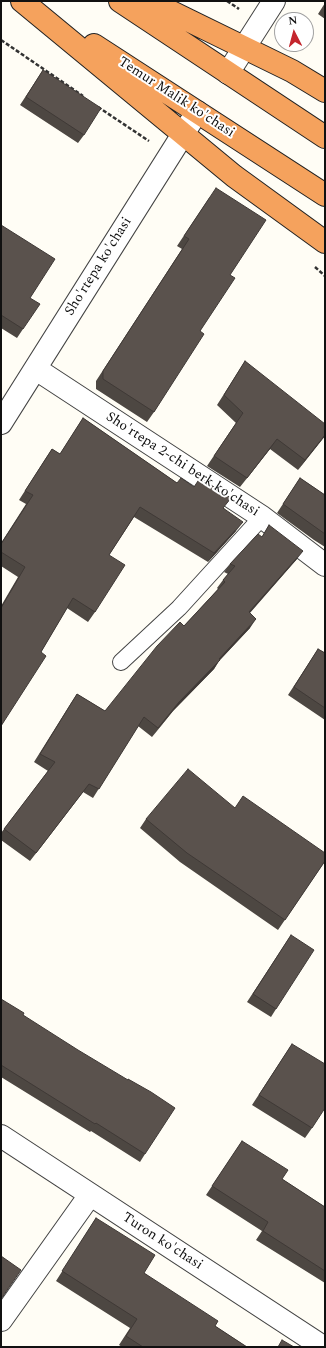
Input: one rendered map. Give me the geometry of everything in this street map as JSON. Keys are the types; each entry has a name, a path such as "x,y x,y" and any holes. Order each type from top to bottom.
{"highway":[{"path":"22,1 234,176 325,242"},
{"name":"Temur Malik ko'chasi","path":"26,1 325,195"},
{"path":"120,1 325,137"},
{"path":"149,1 292,71 325,91"}],"street":[{"path":"228,73 274,1"},
{"name":"Sho'rtepa ko'chasi","path":"1,423 197,112"},
{"name":"Sho'rtepa 2-chi berk ko'chasi","path":"36,368 262,517 325,565"},
{"name":"Turon ko'chasi","path":"1,1136 323,1347"},
{"path":"1,1320 90,1195"}],"lane":[{"path":"120,662 179,608 262,517"}],"building":[{"path":"43,70 101,108 84,135 26,97"},
{"path":"216,188 266,220 230,275 235,278 200,331 204,334 154,412 103,379 103,371 189,239 184,236"},
{"path":"1,225 55,259 30,298 40,304 23,329 1,315"},
{"path":"245,361 325,424 325,435 305,460 277,439 247,478 214,456 243,413 224,395"},
{"path":"83,418 177,483 181,478 194,487 200,478 231,498 223,508 243,522 214,553 140,507 109,555 125,565 95,612 73,598 41,652 46,656 1,726 1,608 25,567 1,552 1,544 33,495 25,491 52,449 60,454"},
{"path":"300,478 325,495 325,534 283,504"},
{"path":"269,525 303,551 249,612 256,619 219,659 220,660 179,702 158,728 144,717 99,789 89,784 36,853 4,829 55,762 40,754 77,694 105,711 157,646 180,622 184,626 225,582 223,580 235,566 230,564 258,534 262,537"},
{"path":"318,649 325,653 325,708 294,687"},
{"path":"188,769 235,808 243,796 325,853 325,861 285,920 187,853 146,819"},
{"path":"291,935 314,950 276,1009 253,994"},
{"path":"1,999 78,1050 151,1092 175,1108 145,1154 1,1065"},
{"path":"292,1044 325,1064 325,1108 312,1128 259,1095"},
{"path":"242,1141 288,1170 282,1179 325,1207 325,1271 263,1231 268,1222 212,1186"},
{"path":"96,1218 155,1255 144,1273 218,1321 215,1326 247,1347 143,1347 126,1336 137,1319 62,1271"},
{"path":"1,1256 21,1270 1,1299"},
{"path":"282,1340 294,1347 278,1347"}]}
